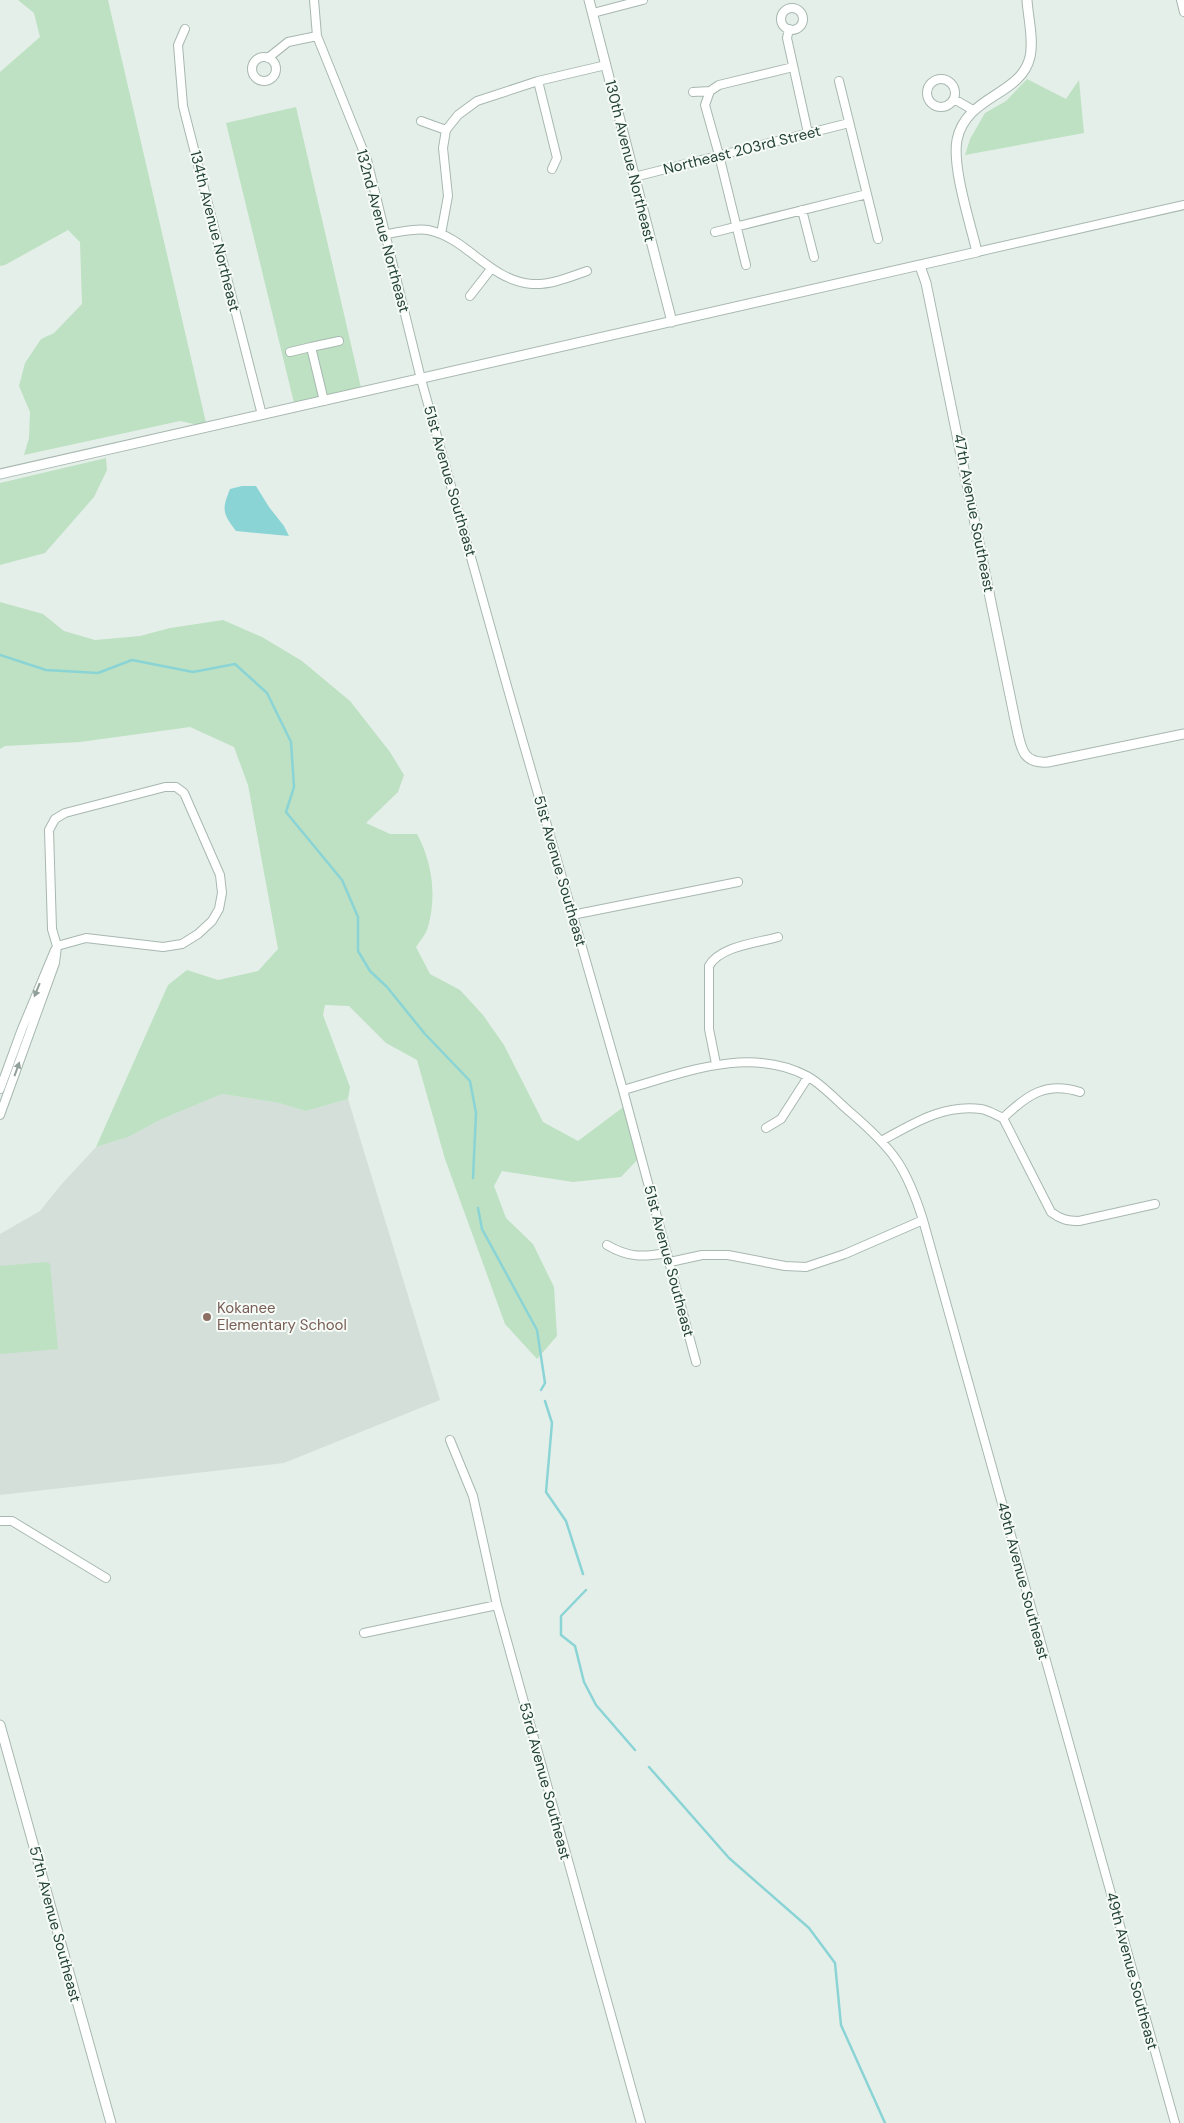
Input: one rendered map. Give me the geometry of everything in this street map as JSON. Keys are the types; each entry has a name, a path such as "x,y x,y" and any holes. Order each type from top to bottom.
{"street":[{"name":"132nd Avenue Northeast","path":"314,0 316,36 367,160 387,234 421,379"},
{"name":"130th Avenue Northeast","path":"589,0 672,322"},
{"path":"592,13 643,0"},
{"path":"977,252 958,168 957,141 973,110 1014,83 1024,70 1030,57 1031,44 1027,0"},
{"path":"1181,0 1184,12"},
{"name":"134th Avenue Northeast","path":"185,29 178,45 182,106 262,415"},
{"path":"789,29 787,38 808,133"},
{"path":"268,58 288,42 316,36"},
{"path":"441,234 448,196 443,148 446,130 458,116 477,101 538,81 606,65"},
{"path":"693,92 710,91 719,85 793,67"},
{"path":"538,81 557,158 552,169"},
{"path":"838,82 878,238"},
{"path":"710,91 705,105 746,265"},
{"path":"954,99 973,110"},
{"path":"421,121 446,130"},
{"name":"Northeast 203rd Street","path":"634,177 849,123"},
{"path":"715,232 866,194"},
{"path":"0,474 1184,205"},
{"path":"802,210 814,257"},
{"path":"387,234 408,230 427,230 441,234 462,246 491,269 509,279 532,284 564,279 587,271"},
{"name":"47th Avenue Southeast","path":"920,266 926,283 1021,745 1029,759 1036,763 1184,734"},
{"path":"470,296 491,269"},
{"path":"290,352 339,341"},
{"path":"311,347 324,401"},
{"name":"51st Avenue Southeast","path":"421,379 623,1090 696,1362"},
{"path":"0,1089 48,963 57,946 86,938 163,947 182,944 198,934 212,921 219,909 222,893 220,875 190,802 184,793 176,787 165,787 65,813 55,819 50,830 52,929 57,946 55,963 0,1115"},
{"path":"572,915 738,882"},
{"path":"716,1064 709,1029 709,966 713,958 723,951 778,937"},
{"path":"19,1036 28,1040"},
{"name":"49th Avenue Southeast","path":"623,1090 716,1064 761,1062 783,1066 808,1076 883,1140 902,1166 913,1188 923,1220 1175,2123"},
{"path":"766,1128 781,1119 808,1076"},
{"path":"1003,1118 1024,1098 1042,1091 1064,1087 1080,1092"},
{"path":"883,1140 923,1118 946,1110 983,1109 1003,1118 1051,1212 1059,1218 1079,1222 1156,1204"},
{"path":"670,1262 702,1255 728,1255 785,1266 806,1267 845,1254 923,1220"},
{"path":"607,1245 622,1254 650,1256 667,1252"},
{"name":"53rd Avenue Southeast","path":"450,1440 473,1496 497,1605 641,2123"},
{"path":"0,1521 12,1521 106,1578"},
{"path":"364,1633 497,1605"},
{"name":"57th Avenue Southeast","path":"0,1725 110,2123"}],"shaded area":[{"name":"Kokanee Elementary School","path":"222,1094 279,1103 306,1111 348,1099 440,1400 284,1463 0,1495 0,1234 40,1211 96,1147 128,1137 162,1119"}],"green space":[{"path":"18,0 108,0 207,427 180,421 24,455 29,438 30,412 19,386 25,363 41,339 54,333 82,304 80,242 68,230 0,266 0,72 40,37 34,13"},
{"path":"1027,79 1066,99 1079,80 1084,133 965,155 970,139 985,113 1006,101"},
{"path":"296,107 362,392 295,407 226,123"},
{"path":"106,458 107,470 94,497 45,553 0,565 0,483"},
{"path":"0,602 43,614 64,631 95,640 140,636 170,628 223,620 262,637 302,661 350,701 390,752 404,775 398,792 366,823 390,834 417,834 422,845 432,879 432,903 427,930 416,947 430,974 460,990 483,1015 504,1045 543,1122 578,1141 626,1105 640,1157 621,1177 573,1182 502,1171 494,1186 506,1218 533,1244 554,1287 557,1336 537,1359 505,1324 445,1159 417,1060 386,1043 349,1006 325,1005 323,1015 350,1087 348,1099 306,1111 279,1103 222,1094 162,1119 128,1137 96,1147 168,985 187,970 218,980 258,971 278,949 248,785 234,747 190,727 80,742 5,746 0,749"},
{"path":"47,1262 50,1264 58,1349 0,1354 0,1266"}],"water":[{"path":"242,486 256,486 289,536 236,531 228,520 225,506 230,489"}],"waterway":[{"path":"0,655 46,670 98,673 132,660 193,672 235,664 267,693 291,742 294,787 286,812 342,880 358,917 358,951 370,971 387,987 425,1034 470,1081 476,1113 473,1178"},
{"path":"478,1208 482,1229 537,1330 545,1383 541,1390"},
{"path":"545,1401 552,1423 546,1492 566,1521 583,1574"},
{"path":"586,1590 561,1616 561,1635 575,1646 584,1682 596,1705 635,1750"},
{"path":"649,1767 729,1858 809,1928 835,1963 841,2025 885,2123"}],"place":[{"name":"Kokanee Elementary School","path":"207,1317"}]}
